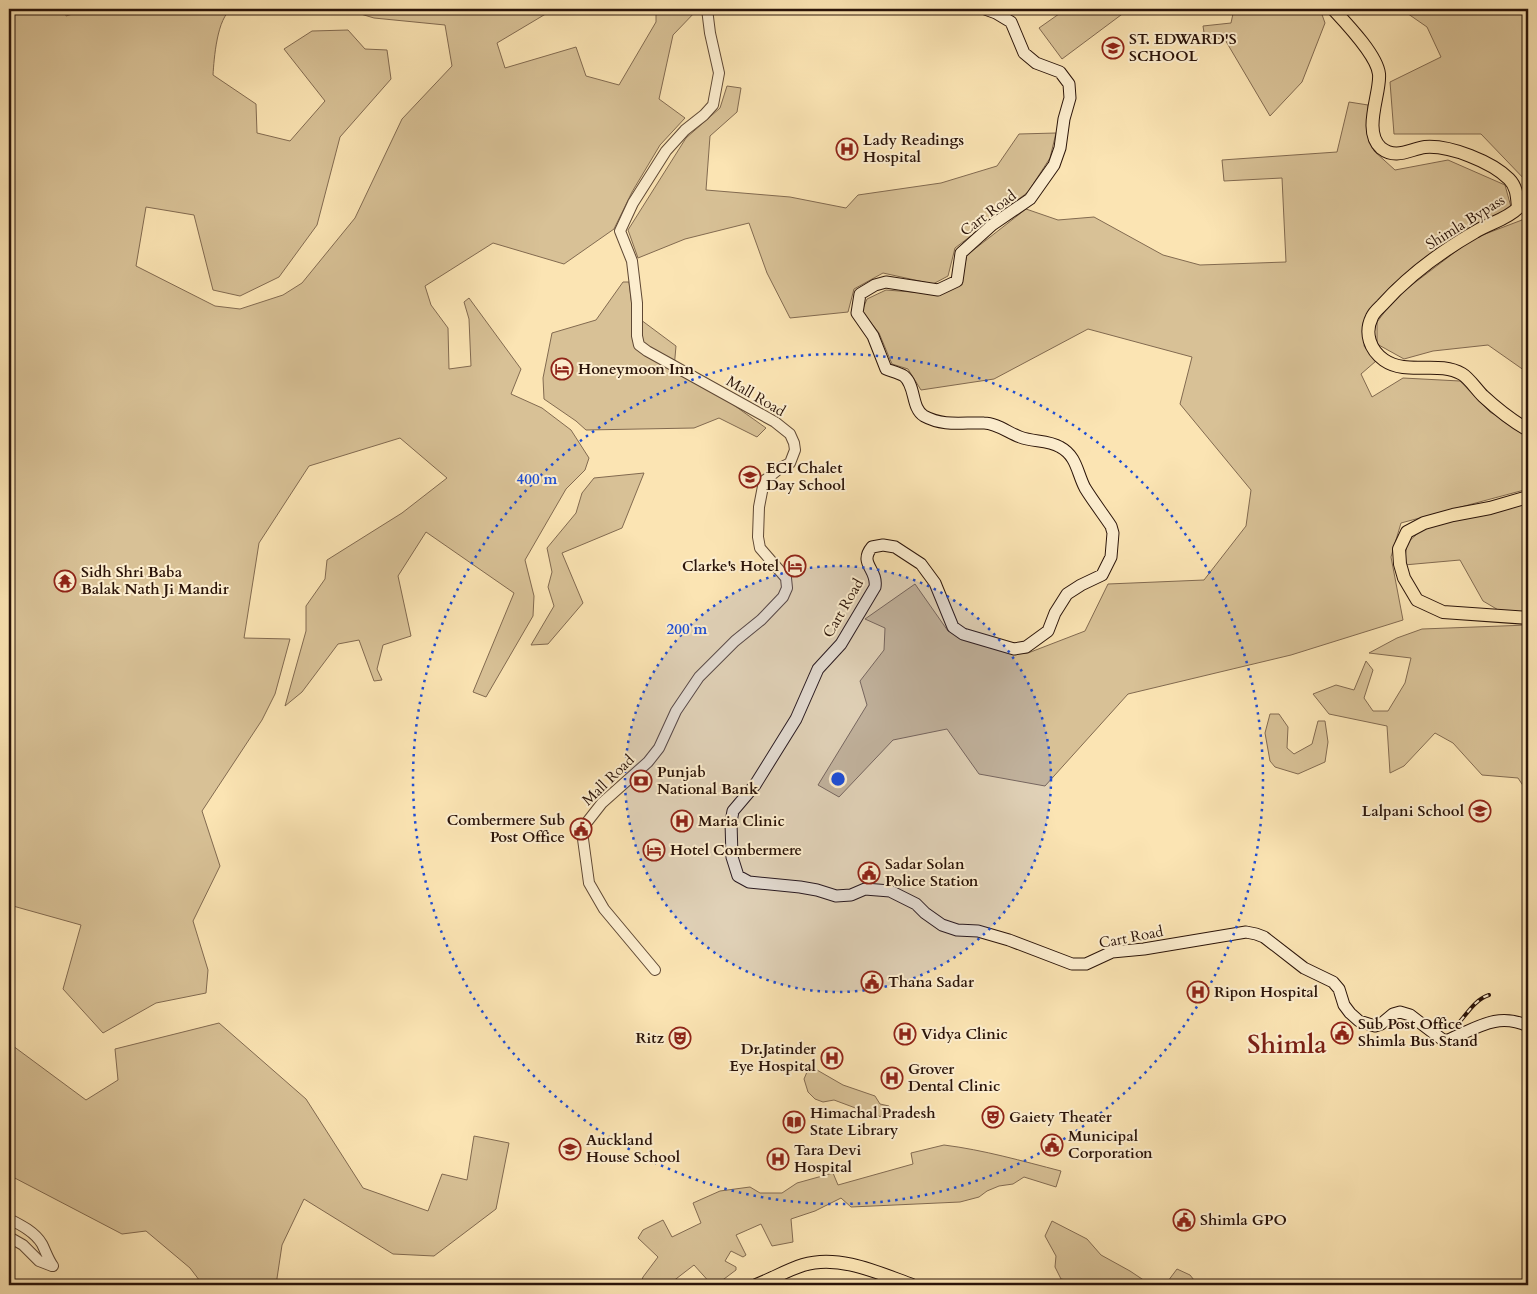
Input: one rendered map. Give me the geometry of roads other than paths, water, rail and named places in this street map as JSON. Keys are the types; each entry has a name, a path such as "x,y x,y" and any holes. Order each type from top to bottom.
{"main road":[{"name":"Cart Road","path":"985,9 1011,22 1024,53 1036,63 1060,72 1069,84 1070,98 1064,119 1060,148 1054,165 1030,200 992,224 962,253 956,281 938,290 886,282 875,285 860,294 857,313 873,336 886,369 904,376 912,388 918,409 924,416 951,424 986,422 1021,438 1049,442 1062,447 1077,465 1079,476 1086,489 1111,526 1113,533 1111,557 1102,576 1081,585 1067,594 1048,631 1026,647 1014,649 963,634 953,627 935,582 922,564 895,546 882,545 872,547 867,553 866,560 876,579 875,586 841,644 818,669 796,719 755,786 733,811 731,822 732,858 738,876 749,882 800,887 836,896 851,896 865,889 890,890 916,904 924,913 942,926 957,930 978,931 1072,964 1086,964 1112,952 1144,949 1246,932 1264,937 1304,968 1333,982 1339,989 1344,1005 1350,1013 1367,1024 1375,1026 1381,1024 1392,1014 1400,1012 1410,1015 1443,1040 1448,1040 1496,1020 1520,1022 1528,1026"},
{"name":"Shimla Bypass","path":"1333,9 1360,39 1379,72 1372,120 1380,147 1392,153 1407,153 1425,147 1460,151 1486,164 1510,180 1517,194 1518,208 1510,215 1476,231 1453,246 1394,292 1372,316 1369,329 1370,343 1373,351 1392,365 1417,368 1447,368 1463,374 1494,406 1508,418 1528,430"},
{"path":"1528,497 1424,523 1407,532 1399,549 1400,564 1404,578 1417,600 1443,612 1528,618"},
{"path":"756,1285 803,1265 822,1263 864,1268 912,1285"}],"street":[{"name":"Mall Road","path":"655,970 604,909 589,883 583,839 584,826 602,803 648,762 659,748 676,711 698,677 734,641 761,620 783,597 787,588 786,578 760,548 758,537 759,507 764,481 780,468 790,463 795,450 790,434 775,422 647,351 639,345 636,336 637,304 632,261 620,231 633,203 666,151 685,130 713,105 719,74 707,9"},
{"path":"9,1219 33,1233 42,1244 53,1266 39,1261 23,1245 9,1237"}],"railway":[{"path":"1453,1029 1478,1001 1489,995"}],"place":[{"name":"ST. EDWARD'S SCHOOL","path":"1113,48"},
{"name":"Lady Readings Hospital","path":"847,149"},
{"name":"Honeymoon Inn","path":"562,369"},
{"name":"ECI Chalet Day School","path":"750,477"},
{"name":"Clarke's Hotel","path":"795,566"},
{"name":"Sidh Shri Baba Balak Nath Ji Mandir","path":"65,581"},
{"name":"Punjab National Bank","path":"641,781"},
{"name":"Lalpani School","path":"1480,811"},
{"name":"Maria Clinic","path":"682,821"},
{"name":"Combermere Sub Post Office","path":"581,829"},
{"name":"Hotel Combermere","path":"654,850"},
{"name":"Sadar Solan Police Station","path":"869,873"},
{"name":"Thana Sadar","path":"872,982"},
{"name":"Ripon Hospital","path":"1198,992"},
{"name":"Sub Post Office Shimla Bus Stand","path":"1342,1033"},
{"name":"Vidya Clinic","path":"905,1034"},
{"name":"Ritz","path":"680,1038"},
{"name":"Dr.Jatinder Eye Hospital","path":"832,1058"},
{"name":"Grover Dental Clinic","path":"892,1078"},
{"name":"Gaiety Theater","path":"993,1117"},
{"name":"Himachal Pradesh State Library","path":"794,1122"},
{"name":"Municipal Corporation","path":"1052,1145"},
{"name":"Auckland House School","path":"570,1149"},
{"name":"Tara Devi Hospital","path":"778,1159"},
{"name":"Shimla GPO","path":"1184,1220"}],"district":[{"name":"Shimla","path":"1287,1045"}]}
